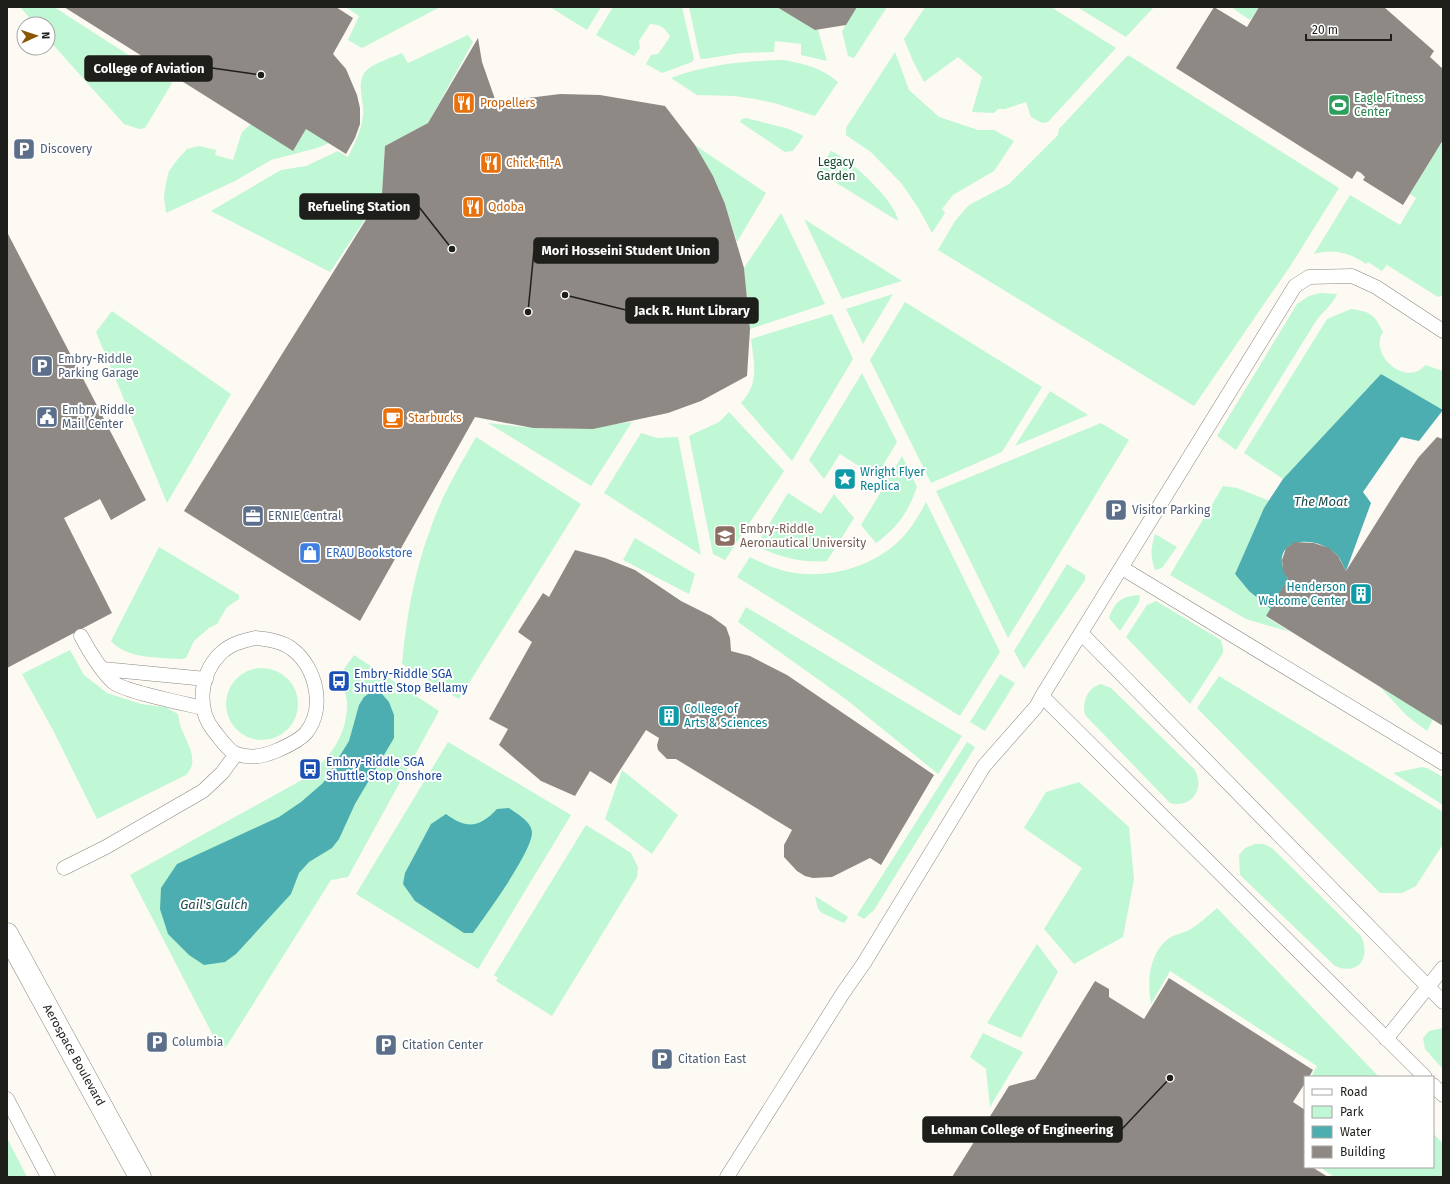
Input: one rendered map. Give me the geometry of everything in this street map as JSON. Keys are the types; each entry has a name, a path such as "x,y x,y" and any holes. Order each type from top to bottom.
{"street":[{"name":"Aerospace Boulevard","path":"7,934 140,1177"}],"lane":[{"path":"726,1177 843,993 864,964 984,766 1036,707 1295,286 1308,277 1352,276 1376,288 1443,331"},
{"path":"1122,568 1443,763"},
{"path":"1081,633 1443,1002"},
{"path":"82,636 87,648 113,682 119,686 204,708"},
{"path":"255,638 274,640 292,648 305,661 314,678 317,696 314,715 306,733 291,744 260,757 236,754 209,724 204,708 202,687 206,678 208,668 220,654 237,643 255,638"},
{"path":"103,669 206,678"},
{"path":"1042,696 1424,1076"},
{"path":"64,868 106,847 203,792 222,773 236,754"},
{"path":"1386,1039 1443,968"},
{"path":"1434,1086 1443,1096"},
{"path":"7,1099 48,1177"}],"green space":[{"path":"20,7 54,7 172,83 145,128 139,129 124,124 56,48 56,16 28,16"},
{"path":"346,7 440,7 362,48 348,40 359,16"},
{"path":"550,7 601,7 587,30"},
{"path":"613,7 682,7 694,59 692,62 662,73 646,64 651,55 658,54 670,37 662,27 657,25 650,24 639,41 640,48 634,56 596,35"},
{"path":"689,7 780,7 818,30 827,61 801,55 801,44 775,41 774,52 741,53 704,59 700,58"},
{"path":"857,7 887,7 854,58 848,56 842,31"},
{"path":"925,7 1051,7 1116,48 1048,122 1042,123 1031,117 1026,102 1005,109 998,109 994,113 972,112 982,77 958,57 924,82 913,61 904,39"},
{"path":"1077,7 1154,7 1126,37"},
{"path":"1231,7 1259,7 1250,20"},
{"path":"468,35 473,42 428,123 385,146 382,194 330,272 211,211 281,170 306,166 338,151 348,157 361,127 363,111 361,82 366,71 378,63 402,53 408,63"},
{"path":"895,52 909,90 939,117 978,130 994,130 1014,141 994,171 953,195 942,209 945,213 932,233 919,209 902,184 872,153 846,135 846,128"},
{"path":"1128,55 1339,188 1291,265 1194,406 938,250 955,221 969,205 1009,184 1058,135 1059,129"},
{"path":"784,60 813,67 826,73 838,82 815,116 774,103 755,99 735,96 697,95 671,78 712,66 755,61"},
{"path":"746,118 789,129 802,135 803,137 793,151 785,152 740,122 742,119"},
{"path":"251,124 293,151 306,129 329,143 317,148 271,160 235,181 166,213 164,197 169,171 187,149 199,146 216,150 215,155 233,160 242,132"},
{"path":"1443,140 1443,293 1441,296 1438,297 1387,265 1382,271 1368,262 1366,264 1348,254 1328,251 1314,254 1350,195 1400,225 1416,198 1410,194"},
{"path":"695,145 766,193 737,242 725,204"},
{"name":"Legacy Garden","path":"831,151 839,155 860,171 881,192 896,213 898,221 822,174 820,168"},
{"path":"781,213 825,304 750,329 744,268"},
{"path":"804,219 902,281 842,299"},
{"path":"1320,293 1337,294 1330,305 1316,321 1236,450 1217,436 1297,304 1309,296"},
{"path":"893,294 863,344 846,309"},
{"path":"905,302 1042,387 1002,452 931,483 870,360"},
{"path":"1351,309 1368,313 1377,321 1383,332 1380,341 1381,350 1385,359 1392,366 1400,371 1409,373 1417,371 1425,365 1443,371 1443,410 1381,374 1283,479 1244,453 1327,319"},
{"path":"112,311 231,394 167,503 96,332"},
{"path":"832,314 853,359 792,461 741,403 751,388 753,380 754,365 751,339"},
{"path":"862,373 897,442 876,477 840,454 824,479 809,460"},
{"path":"1050,391 1088,415 1015,446"},
{"path":"729,412 784,471 725,560 713,554 689,436 719,422"},
{"path":"632,422 591,486 488,423 533,428 580,429"},
{"path":"1101,423 1129,440 1008,638 936,491"},
{"path":"641,433 657,438 678,437 701,555 604,493"},
{"path":"476,437 581,504 459,699 402,664 415,579 424,546 434,518 445,494"},
{"path":"902,456 917,487 910,504 896,525 876,543 861,525"},
{"path":"1223,486 1237,488 1270,501 1264,508 1235,574 1249,591 1271,609 1266,617 1290,632 1246,619 1170,575"},
{"path":"788,493 821,514 834,494 854,518 827,561 799,560 773,553 756,546"},
{"path":"926,502 1000,652 960,716 737,577 750,557 777,569 795,573 826,573 842,571 858,566 886,552 898,542 913,524"},
{"path":"1155,534 1177,547 1162,568 1155,570 1152,561 1152,552"},
{"path":"635,538 695,574 689,594 623,560"},
{"path":"159,547 239,595 239,599 227,607 217,624 209,628 194,641 186,658 152,657 134,654 125,651 111,641"},
{"path":"1067,564 1085,575 1085,580 1024,669 1014,651"},
{"path":"1140,595 1139,602 1120,631 1109,618 1111,612 1120,600"},
{"path":"1156,601 1221,640 1223,653 1190,704 1126,637 1147,605"},
{"path":"746,607 962,736 938,774 847,700 738,622"},
{"path":"70,650 84,675 107,693 141,704 165,707 178,714 181,728 192,754 192,765 186,775 97,819 53,730 22,674"},
{"path":"354,655 439,711 348,877 331,880 228,1044 224,1048 219,1047 130,875 300,781 319,766 334,748 344,726 347,702 342,674 345,667"},
{"path":"262,668 282,674 292,684 298,704 292,724 282,734 262,740 242,734 232,724 226,704 232,684 242,674"},
{"path":"1000,674 1015,683 985,731 970,722"},
{"path":"1219,676 1443,812 1443,844 1416,886 1402,893 1380,893 1197,708"},
{"path":"1101,684 1111,688 1194,769 1198,783 1195,795 1190,800 1185,803 1170,803 1085,715 1084,705 1089,692"},
{"path":"1380,687 1433,719 1427,731 1407,716"},
{"path":"448,742 571,815 478,969 356,894"},
{"path":"967,742 975,747 874,910 864,919 857,915"},
{"path":"1422,767 1427,768 1443,777 1443,805 1393,773"},
{"path":"622,770 678,815 652,854 605,819"},
{"path":"1079,782 1129,827 1134,879 1123,937 1074,964 1044,929 1082,868 1024,828 1046,792"},
{"path":"586,825 631,853 638,867 637,877 552,1016 496,981 498,978 494,975"},
{"path":"1255,844 1264,844 1272,848 1361,936 1365,951 1361,963 1351,969 1335,966 1240,875 1239,855 1245,848"},
{"path":"815,896 848,917 844,923 822,913 818,909"},
{"path":"1217,908 1378,1076 1312,1076 1317,1066 1170,971 1151,1004 1149,986 1151,968 1157,952 1168,939 1191,929"},
{"path":"1037,944 1058,972 1021,1038 987,1023"},
{"path":"1443,1028 1443,1069 1425,1049 1423,1038 1429,1031"},
{"path":"983,1033 1023,1052 990,1107 986,1069 970,1057"},
{"path":"1434,1134 1443,1144 1443,1177 1334,1177 1321,1168 1434,1168"},
{"path":"7,1138 27,1177 7,1177"}],"water":[{"name":"The Moat","path":"1381,374 1443,410 1419,441 1401,437 1363,492 1371,503 1346,571 1337,555 1327,548 1316,543 1294,543 1287,548 1282,555 1282,566 1288,579 1271,609 1249,591 1235,574 1264,508 1283,479"},
{"name":"Gail's Gulch","path":"372,691 382,694 389,702 394,715 394,738 355,804 339,839 332,848 309,862 299,873 291,894 236,954 225,962 204,965 189,955 168,934 160,909 161,888 177,864 279,817 301,802 323,783 349,741 359,705 364,697"},
{"path":"509,808 529,824 532,832 530,841 517,868 473,933 464,933 415,901 403,884 405,873 431,824 446,814 460,822 473,824 485,820 497,809"}],"building":[{"path":"64,7 336,7 353,18 333,54 346,69 357,95 360,108 360,124 355,138 346,154 306,129 293,151"},
{"path":"777,7 857,7 846,25 815,30"},
{"name":"Eagle Fitness Center","path":"1214,7 1247,27 1259,7 1384,7 1434,51 1430,57 1443,69 1443,140 1403,205 1363,180 1365,177 1361,173 1357,171 1352,179 1176,68"},
{"path":"478,38 482,62 496,102 560,94 600,95 665,106 695,145 713,176 725,204 744,268 750,329 747,376 701,401 668,413 593,429 533,428 475,417 360,621 184,511 382,194 385,146 428,123"},
{"name":"Embry-Riddle Parking Garage","path":"7,232 146,500 111,520 100,499 64,518 112,613 7,668"},
{"name":"Henderson Welcome Center","path":"1437,437 1443,439 1443,726 1266,616 1288,579 1283,571 1282,560 1286,548 1295,542 1314,543 1329,548 1338,556 1346,571 1418,458"},
{"name":"College of Arts & Sciences","path":"575,550 605,558 635,570 681,601 711,616 726,627 730,638 731,651 750,656 787,675 934,775 881,865 870,858 832,877 813,878 805,876 797,871 784,857 784,845 792,830 676,759 667,759 658,750 657,745 659,738 646,730 611,784 590,771 575,796 541,781 499,745 508,729 489,719 532,642 518,632 543,593 549,597"},
{"path":"1169,978 1313,1070 1310,1076 1304,1076 1304,1085 1293,1102 1304,1109 1304,1168 1314,1168 1328,1177 952,1177 1009,1086 1035,1079 1095,981 1109,989 1109,997 1144,1019"}],"place":[{"name":"College of Aviation","path":"261,75"},
{"name":"Propellers","path":"464,103"},
{"name":"Eagle Fitness Center","path":"1339,105"},
{"name":"Discovery","path":"24,149"},
{"name":"Chick-fil-A","path":"491,163"},
{"name":"Qdoba","path":"473,207"},
{"name":"Refueling Station","path":"452,249"},
{"name":"Jack R. Hunt Library","path":"565,295"},
{"name":"Mori Hosseini Student Union","path":"528,312"},
{"name":"Embry-Riddle Parking Garage","path":"42,366"},
{"name":"Embry Riddle Mail Center","path":"47,417"},
{"name":"Starbucks","path":"393,418"},
{"name":"Wright Flyer Replica","path":"845,479"},
{"name":"Visitor Parking","path":"1116,510"},
{"name":"ERNIE Central","path":"253,516"},
{"name":"Embry-Riddle Aeronautical University","path":"725,536"},
{"name":"ERAU Bookstore","path":"310,553"},
{"name":"Henderson Welcome Center","path":"1361,594"},
{"name":"Embry-Riddle SGA Shuttle Stop Bellamy","path":"339,681"},
{"name":"College of Arts & Sciences","path":"669,716"},
{"name":"Embry-Riddle SGA Shuttle Stop Onshore","path":"310,769"},
{"name":"Columbia","path":"157,1042"},
{"name":"Citation Center","path":"386,1045"},
{"name":"Citation East","path":"662,1059"},
{"name":"Lehman College of Engineering","path":"1170,1078"}]}
